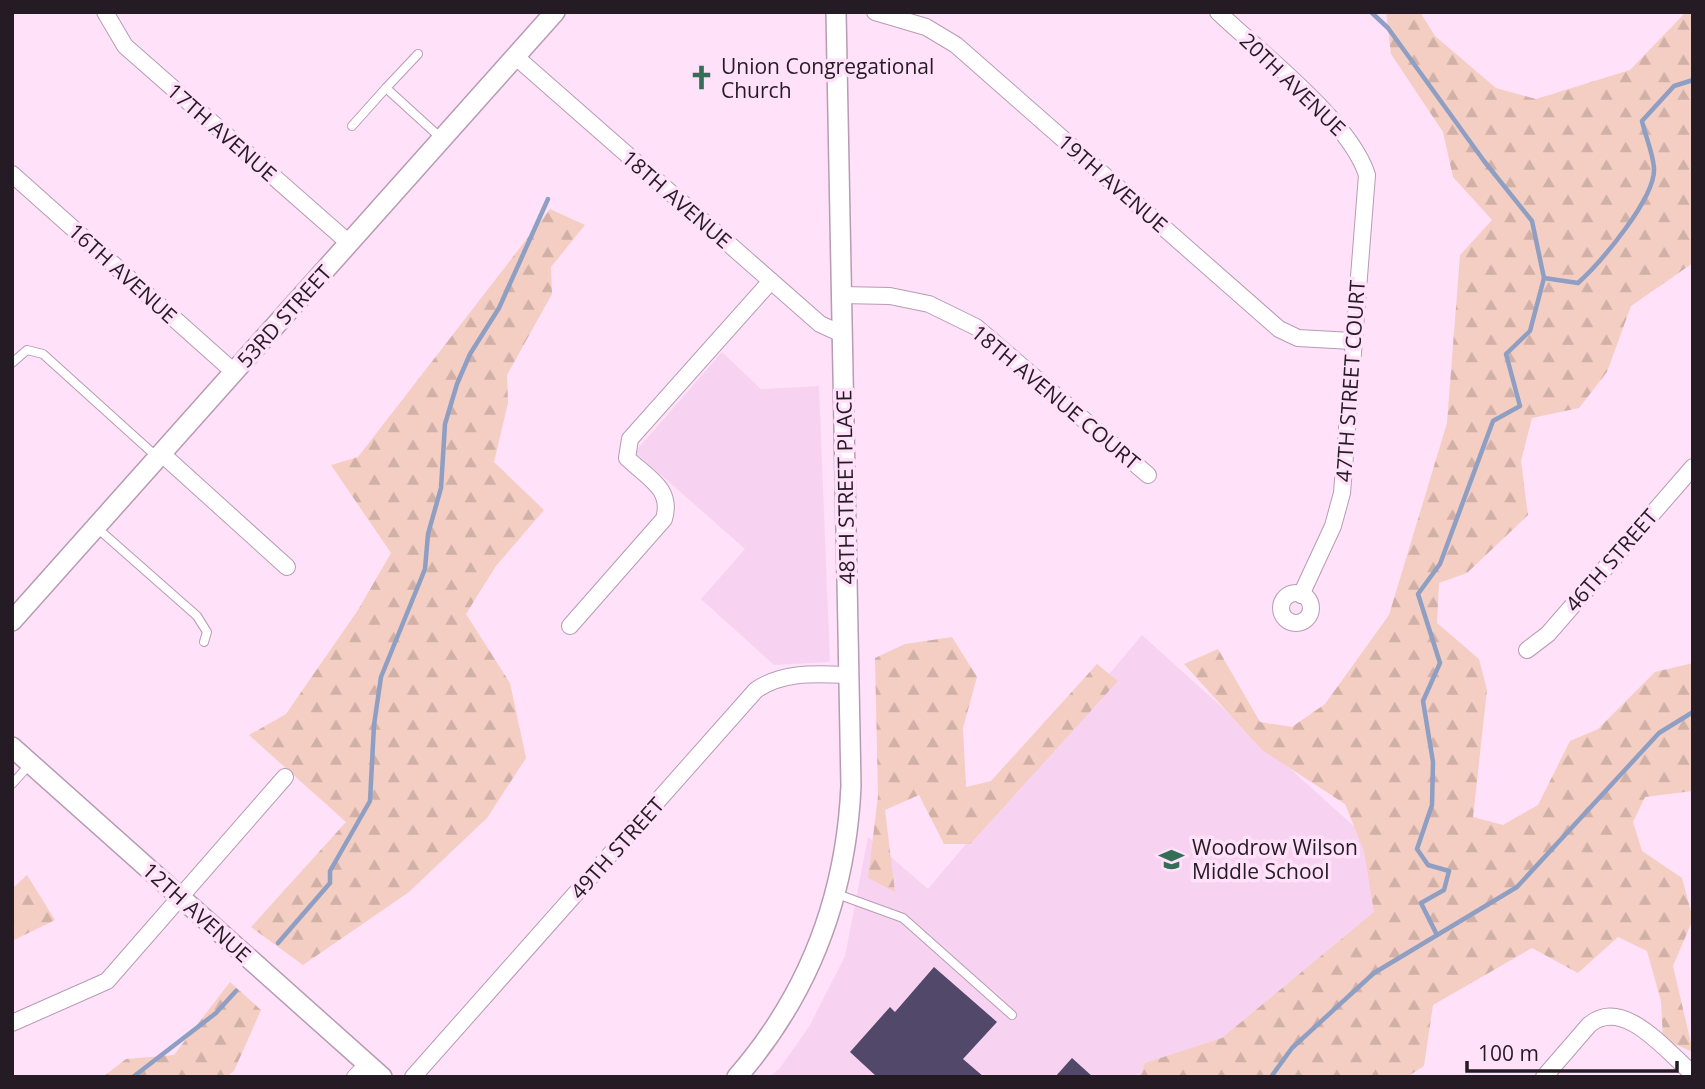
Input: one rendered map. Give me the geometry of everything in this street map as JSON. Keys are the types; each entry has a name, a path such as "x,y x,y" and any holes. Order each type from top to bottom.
{"street":[{"name":"17TH AVENUE","path":"105,12 125,46 349,243"},
{"name":"53RD STREET","path":"12,621 555,12"},
{"name":"48TH STREET PLACE","path":"737,1077 771,1036 815,957 837,894 849,827 849,675 836,12"},
{"name":"19TH AVENUE","path":"875,12 926,27 956,45 1279,329 1298,338 1352,341"},
{"name":"20TH AVENUE","path":"1218,12 1337,123 1363,161"},
{"name":"18TH AVENUE","path":"516,57 820,324 842,334"},
{"name":"47TH STREET COURT","path":"1301,595 1333,526 1342,493 1367,175 1363,161"},
{"name":"16TH AVENUE","path":"12,174 234,372"},
{"path":"570,626 664,519 668,505 666,495 627,458 630,439 771,281"},
{"name":"18TH AVENUE COURT","path":"841,295 890,296 929,304 976,327 1148,475"},
{"path":"160,456 287,567"},
{"name":"46TH STREET","path":"1527,650 1548,634 1693,467"},
{"name":"49TH STREET","path":"413,1077 756,690 768,682 792,675 849,675"},
{"name":"12TH AVENUE","path":"12,747 181,898 368,1072"},
{"path":"12,1023 107,981 285,777"},
{"path":"1544,1077 1589,1025 1611,1015 1636,1025 1693,1074"}],"lane":[{"path":"352,126 418,54"},
{"path":"386,88 442,139"},
{"path":"12,363 27,350 43,354 160,456"},
{"path":"96,527 197,616 207,632 204,642"},
{"path":"12,784 31,763"},
{"path":"837,894 903,918 1012,1014"}],"shaded area":[{"path":"722,352 761,389 819,386 830,662 774,665 701,599 745,549 635,452"},
{"name":"Woodrow Wilson Middle School","path":"1142,635 1449,912 1306,1077 769,1077 780,1068 810,1025 845,956 868,837 928,889"}],"green space":[{"path":"1386,12 1420,12 1435,36 1496,88 1536,99 1630,70 1686,12 1693,12 1693,263 1631,306 1607,372 1579,408 1532,418 1521,461 1528,515 1467,573 1439,583 1437,623 1479,659 1487,690 1473,817 1503,825 1538,805 1570,741 1598,729 1655,672 1693,663 1693,791 1645,797 1633,822 1642,851 1682,878 1693,919 1673,966 1693,1052 1663,1039 1661,1001 1647,951 1618,937 1578,973 1532,948 1433,1005 1424,1066 1407,1077 1140,1077 1145,1063 1222,1038 1374,912 1364,851 1345,804 1262,750 1184,664 1218,649 1260,722 1292,727 1325,704 1389,615 1447,423 1460,255 1492,220 1453,177 1443,132 1391,54"},
{"path":"550,209 585,225 551,267 552,294 507,375 508,403 494,462 544,510 496,566 466,614 510,683 526,758 487,818 409,892 303,965 251,927 346,822 249,735 286,714 358,610 391,553 331,465 358,457"},
{"path":"952,637 977,677 963,728 966,787 991,781 1097,664 1118,681 970,844 944,844 919,795 885,810 895,892 868,878 878,796 875,658 905,644"},
{"path":"27,875 55,920 12,941 12,889"},
{"path":"230,982 261,1010 234,1071 226,1077 103,1077 126,1059 174,1055"}],"building":[{"path":"934,967 997,1022 963,1059 984,1077 877,1077 850,1052 890,1007 895,1012"},
{"path":"1072,1058 1093,1077 1055,1077"}],"waterway":[{"path":"1371,12 1388,28 1484,161 1532,221 1544,278 1530,331 1506,354 1520,406 1493,421 1440,564 1418,594 1440,663 1423,701 1433,762 1432,805 1417,849 1428,865 1449,871 1444,890 1421,903 1437,935"},
{"path":"1544,278 1578,283 1625,229 1637,212 1652,181 1654,168 1642,121 1674,86 1693,80"},
{"path":"278,943 330,883 330,871 370,801 374,725 381,677 425,569 428,534 441,488 445,424 457,384 470,354 499,308 548,199"},
{"path":"1271,1077 1292,1048 1374,973 1517,887 1659,733 1693,712"},
{"path":"133,1077 216,1013 236,991"}],"place":[{"name":"Union Congregational Church","path":"701,78"},
{"name":"Woodrow Wilson Middle School","path":"1172,859"}]}
